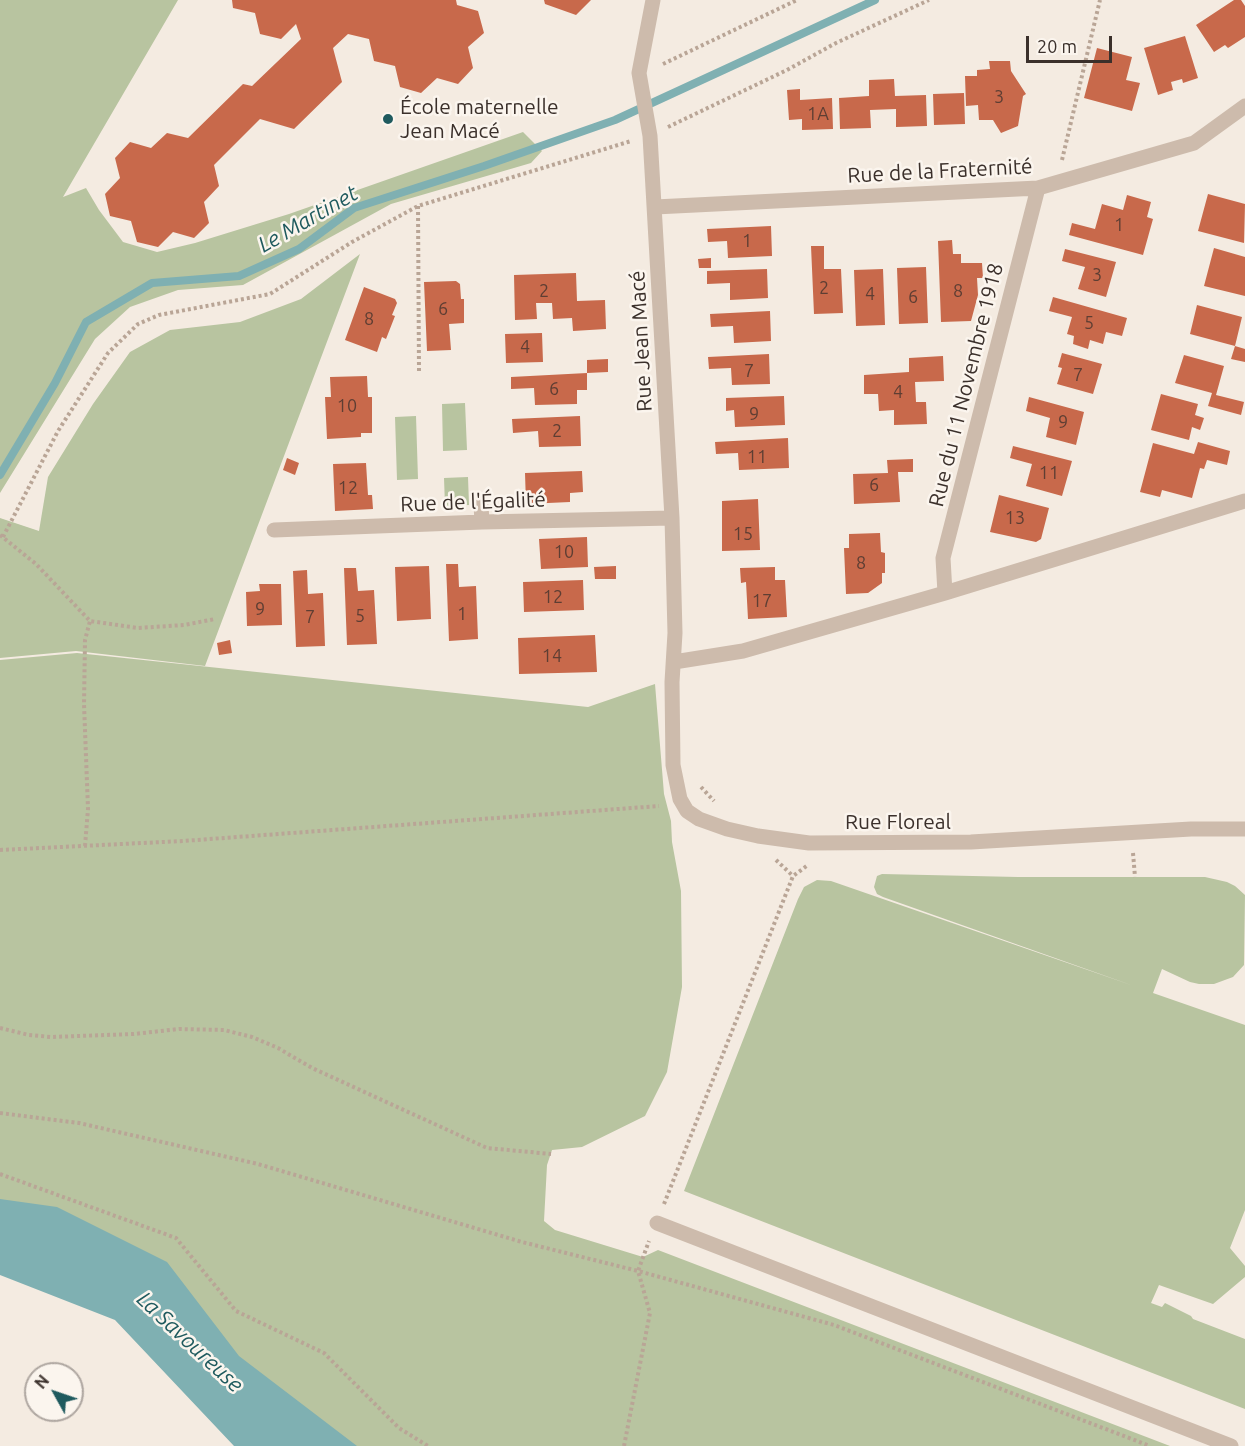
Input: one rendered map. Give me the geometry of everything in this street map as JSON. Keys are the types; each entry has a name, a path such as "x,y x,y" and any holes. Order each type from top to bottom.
{"street":[{"name":"Rue Jean Macé","path":"654,0 639,73 649,129 655,207 672,518 675,633 672,682 673,765 680,799"},
{"name":"Rue de la Fraternité","path":"655,207 1038,188 1194,143 1245,106"},
{"name":"Rue du 11 Novembre 1918","path":"945,593 943,558 1038,188"},
{"path":"674,662 743,651 945,593 1245,501"},
{"path":"481,505 482,522"},
{"path":"423,507 423,524"},
{"name":"Rue de l'Égalité","path":"274,530 672,518"},
{"name":"Rue Floreal","path":"680,799 687,811 699,819 748,834 809,843 971,842 1191,829 1245,829"},
{"path":"657,1222 1230,1446"}],"path":[{"path":"639,73 673,60 797,0"},
{"path":"215,620 138,628 90,621 36,564 1,536 58,431 108,353 138,324 159,315 270,294 352,242 418,206 649,129 787,70 836,43 929,0"},
{"path":"1057,182 1100,0"},
{"path":"418,206 419,373"},
{"path":"85,846 88,809 84,704 85,640 90,621"},
{"path":"699,784 715,801"},
{"path":"0,850 584,812 665,805 680,799"},
{"path":"748,834 793,876"},
{"path":"1132,844 1135,876"},
{"path":"624,1446 650,1313 638,1271 793,876 811,862"},
{"path":"0,1028 29,1035 51,1037 207,1029 252,1037 278,1048 312,1068 487,1148 551,1154"},
{"path":"0,1113 79,1123 258,1164 522,1242 834,1325 1150,1446"},
{"path":"0,1174 176,1238 236,1311 324,1353 399,1428 428,1446"}],"green space":[{"path":"0,0 178,0 63,197 86,188 123,242 157,252 195,243 289,214 523,132 542,151 531,163 391,204 243,285 178,290 130,307 95,339 0,493"},
{"path":"360,254 205,666 76,651 0,658 0,518 39,531 48,477 93,404 130,352 170,330 240,322 301,299"},
{"path":"465,403 467,450 443,451 442,404"},
{"path":"416,416 418,479 397,480 395,417"},
{"path":"468,477 469,505 445,506 444,478"},
{"path":"77,653 588,707 655,684 664,794 671,821 672,842 681,891 682,987 667,1072 645,1116 582,1147 552,1150 547,1165 544,1221 555,1230 643,1257 658,1250 1170,1446 350,1446 0,1210 0,660"},
{"path":"882,874 1205,877 1227,882 1245,895 1244,965 1233,977 1214,984 1199,984 1162,969 1153,993 1245,1025 1245,1210 1230,1248 1245,1266 1245,1277 1213,1304 1159,1285 1151,1303 1162,1307 1165,1303 1193,1319 1245,1339 1245,1409 684,1191 798,899 804,887 817,880 831,881 1134,986 883,897 877,894 874,887 877,876"}],"water":[{"name":"La Savoureuse","path":"0,1199 57,1207 167,1262 239,1356 357,1446 234,1446 115,1320 0,1275"}],"building":[{"path":"232,0 456,0 457,5 478,11 484,33 468,47 473,68 458,84 437,78 421,93 400,87 395,66 374,61 369,39 348,34 333,48 342,82 294,129 260,119 214,165 219,186 204,202 209,223 194,238 173,232 158,247 137,242 131,221 110,216 105,194 120,178 115,158 130,142 151,148 167,133 188,138 243,84 252,86 301,39 296,24 281,39 260,34 255,13 233,8"},
{"path":"544,0 591,0 576,15 545,4"},
{"path":"1234,0 1241,0 1245,6 1245,37 1228,48 1225,45 1214,52 1196,25"},
{"path":"1185,36 1198,78 1183,83 1182,79 1171,82 1173,90 1158,95 1144,48"},
{"path":"1097,48 1132,57 1126,80 1140,83 1132,111 1084,98"},
{"path":"989,61 1010,61 1011,71 1026,94 1023,96 1018,126 1001,133 993,120 979,120 978,105 966,106 965,76 977,76 977,70 990,69"},
{"path":"894,79 895,96 926,95 927,126 896,127 896,109 870,110 871,128 840,129 839,98 869,96 869,80"},
{"path":"800,89 800,100 832,98 833,129 802,130 802,119 789,120 787,90"},
{"path":"964,93 965,124 934,125 933,94"},
{"path":"1208,194 1245,204 1244,243 1198,231"},
{"path":"1127,195 1151,202 1147,217 1153,219 1143,255 1069,235 1072,223 1095,229 1102,204 1123,210"},
{"path":"771,226 772,256 728,258 727,241 708,242 707,229"},
{"path":"952,240 953,254 961,254 961,263 982,263 983,278 977,278 978,295 971,321 941,322 938,241"},
{"path":"811,246 824,246 824,269 841,269 843,313 814,314"},
{"path":"1214,248 1245,257 1245,296 1204,286"},
{"path":"1065,249 1116,262 1106,297 1078,289 1085,267 1062,261"},
{"path":"711,258 711,268 699,268 698,259"},
{"path":"926,267 928,323 899,324 897,268"},
{"path":"767,269 768,298 730,300 730,283 707,284 707,271"},
{"path":"883,269 885,325 856,326 854,270"},
{"path":"576,273 577,301 605,300 606,329 573,331 572,318 553,319 552,303 536,303 537,319 515,320 514,275"},
{"path":"456,281 460,284 461,299 464,299 464,323 449,324 451,350 427,351 424,282"},
{"path":"364,287 395,299 397,303 392,315 395,316 386,339 382,337 377,352 345,340"},
{"path":"1053,297 1127,318 1122,336 1106,332 1103,344 1090,340 1088,349 1073,344 1074,336 1067,334 1072,317 1049,311"},
{"path":"1197,305 1242,317 1235,346 1190,334"},
{"path":"770,311 771,341 734,343 733,326 711,327 710,314"},
{"path":"542,333 543,362 506,363 505,334"},
{"path":"1235,346 1245,349 1245,362 1231,359"},
{"path":"1062,353 1102,364 1093,394 1057,384 1062,368 1058,367"},
{"path":"769,354 770,384 732,385 731,368 709,369 708,357"},
{"path":"1184,355 1224,366 1216,395 1244,402 1241,415 1208,406 1212,393 1175,383"},
{"path":"943,356 944,381 915,382 916,402 926,402 927,424 894,425 894,410 879,411 878,394 864,394 864,375 909,372 909,358"},
{"path":"608,359 608,372 587,373 587,360"},
{"path":"587,373 587,390 577,390 577,404 535,405 534,388 511,389 511,377"},
{"path":"367,376 368,397 372,397 372,433 361,433 361,437 327,439 325,397 331,397 330,377"},
{"path":"1161,394 1198,404 1195,415 1204,418 1200,430 1192,427 1189,440 1151,430"},
{"path":"784,396 785,425 735,427 734,410 726,411 726,398"},
{"path":"1029,397 1084,412 1076,445 1046,437 1050,418 1026,411"},
{"path":"580,416 581,446 539,447 538,431 513,433 512,419"},
{"path":"788,438 789,468 739,470 738,453 716,454 715,442"},
{"path":"1198,442 1230,451 1227,465 1207,460 1204,469 1200,468 1192,498 1162,490 1160,497 1140,492 1153,443 1194,454"},
{"path":"1013,446 1072,461 1062,496 1026,486 1032,464 1010,458"},
{"path":"287,458 299,463 295,475 283,470"},
{"path":"913,459 913,472 898,472 900,502 854,504 853,474 888,473 887,460"},
{"path":"366,463 368,495 372,495 373,509 335,511 333,464"},
{"path":"582,471 583,492 570,493 570,502 526,504 525,473"},
{"path":"999,495 1049,508 1041,539 1036,542 990,532"},
{"path":"758,499 760,550 722,551 722,501"},
{"path":"880,533 881,552 885,553 885,573 882,573 882,583 868,593 846,594 844,548 849,548 849,534"},
{"path":"587,537 588,567 541,569 539,539"},
{"path":"446,564 458,564 459,587 476,586 478,639 449,641"},
{"path":"429,566 431,619 397,621 395,567"},
{"path":"616,566 616,579 595,579 594,567"},
{"path":"775,567 775,580 785,580 787,617 748,619 746,582 741,583 740,568"},
{"path":"344,568 356,568 358,591 374,590 377,644 347,645"},
{"path":"307,570 308,594 323,593 325,646 296,647 293,571"},
{"path":"583,580 584,610 524,612 523,582"},
{"path":"259,584 281,584 282,625 247,626 246,592 260,591"},
{"path":"595,635 597,672 519,674 518,638"},
{"path":"230,640 232,653 219,655 217,643"}],"waterway":[{"name":"Le Martinet","path":"0,475 55,383 86,322 152,283 239,276 299,249 354,208 615,120 875,0"}],"place":[{"name":"École maternelle Jean Macé","path":"388,119"}]}
